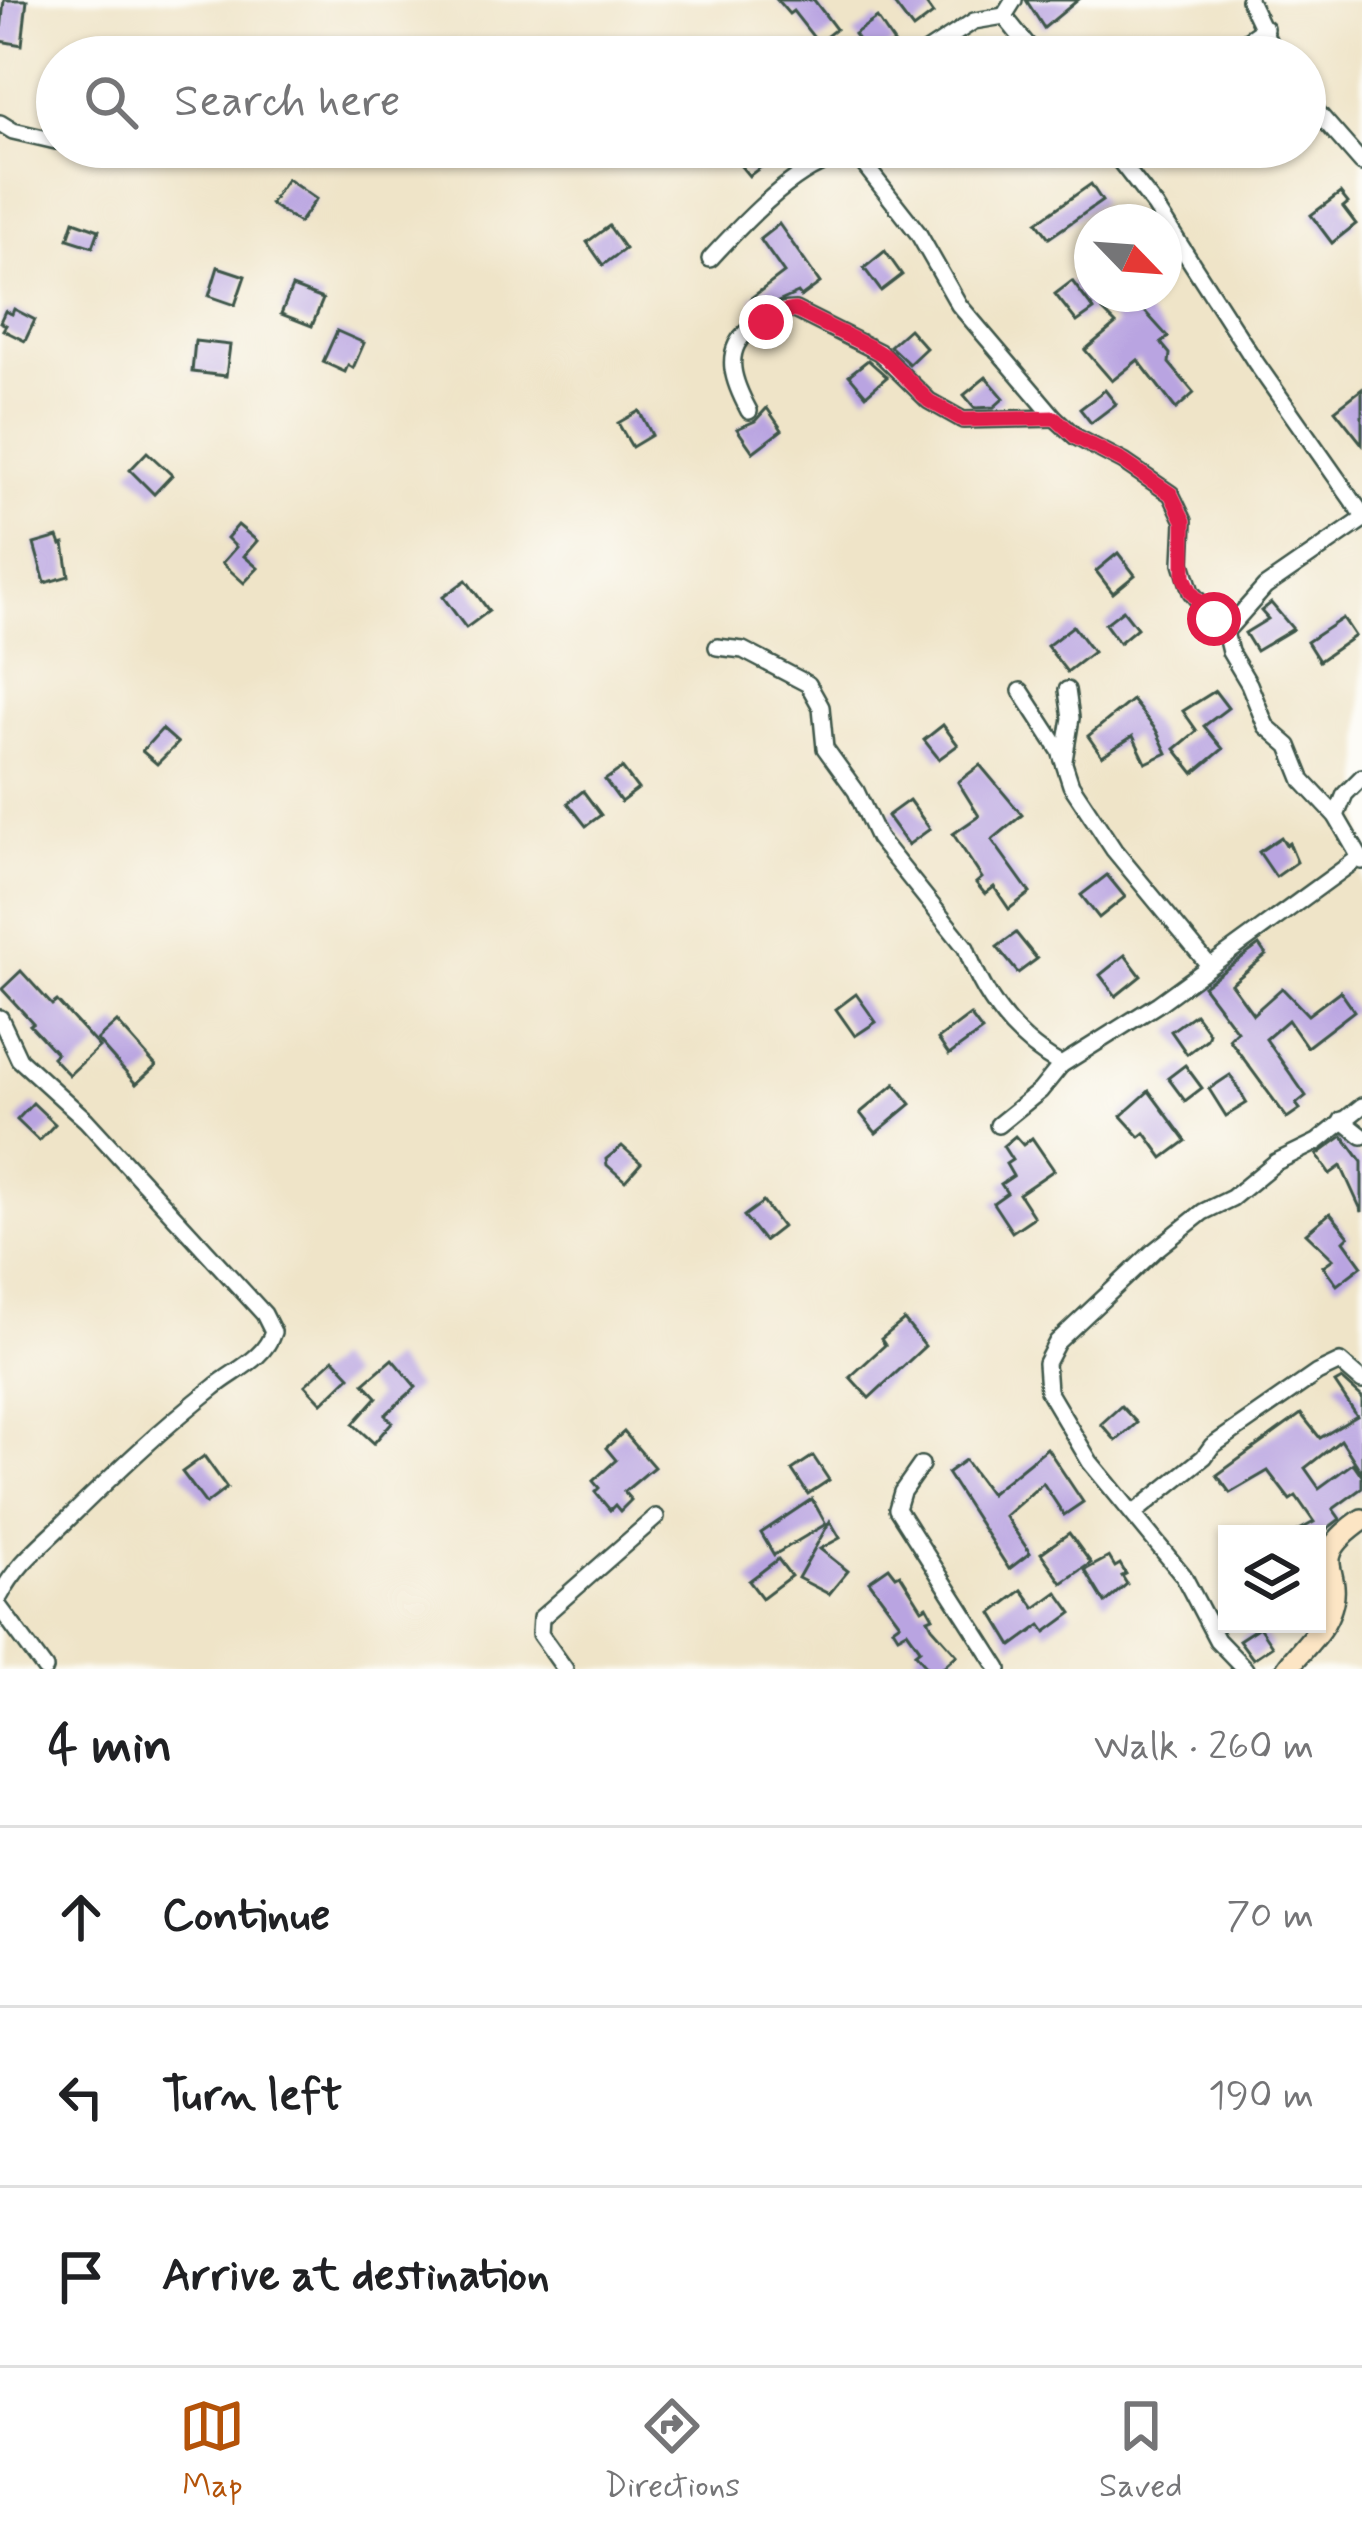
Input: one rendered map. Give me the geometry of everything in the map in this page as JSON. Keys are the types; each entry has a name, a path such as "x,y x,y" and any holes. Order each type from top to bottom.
{"street":[{"path":"951,36 974,21 1004,16 1014,0"},
{"path":"1249,0 1268,36"},
{"path":"1004,16 1020,36"},
{"path":"1253,36 1265,28"},
{"path":"1326,122 1362,163"},
{"path":"0,123 36,136"},
{"path":"710,259 751,215 817,168"},
{"path":"868,168 918,232 959,305 1055,418 1076,437 1171,494 1184,521 1184,577 1191,592 1225,632 1266,726 1288,746 1304,781 1336,816 1361,859 1098,1045 1060,1065 1040,1091 998,1126"},
{"path":"1125,168 1362,517 1264,587 1225,632"},
{"path":"749,411 734,384 735,350 752,327 785,310 795,310 879,352 929,401 963,420 1055,418"},
{"path":"717,647 743,650 808,684 821,707 825,748 856,791 878,838 966,948 971,968 1000,1016 1032,1048 1060,1065"},
{"path":"1064,760 1071,718 1067,690"},
{"path":"1022,691 1064,760 1071,785 1114,850 1208,964"},
{"path":"1336,816 1345,794 1362,777"},
{"path":"0,1018 19,1059 86,1120 264,1314 273,1332 266,1348 253,1360 213,1387 111,1474 19,1564 0,1596"},
{"path":"1245,1669 1217,1640 1183,1575 1090,1462 1048,1391 1044,1372 1049,1354 1154,1251 1203,1212 1232,1198 1276,1162 1317,1142 1362,1106"},
{"path":"1342,1120 1362,1136"},
{"path":"1134,1514 1241,1424 1317,1372 1340,1362 1362,1381"},
{"path":"921,1465 902,1492 897,1510 999,1669"},
{"path":"565,1669 540,1634 538,1626 545,1612 656,1517"},
{"path":"1286,1669 1329,1612 1330,1549 1336,1538 1362,1520"},
{"path":"0,1608 45,1669"}],"building":[{"path":"4,0 27,0 22,45 0,41"},
{"path":"777,0 814,0 836,29 827,36 813,36 793,11 789,14"},
{"path":"891,0 923,0 933,14 913,29"},
{"path":"1026,0 1078,0 1044,28"},
{"path":"877,18 889,36 855,36"},
{"path":"287,179 316,199 299,223 270,204"},
{"path":"1091,184 1102,201 1074,204 1074,221 1049,238 1037,222"},
{"path":"1340,193 1348,203 1343,207 1356,224 1332,243 1311,215"},
{"path":"74,221 99,230 93,247 68,239"},
{"path":"779,224 820,283 801,297 798,293 760,310 751,298 784,273 760,239"},
{"path":"609,226 625,249 603,265 587,242"},
{"path":"885,251 902,275 881,291 864,268"},
{"path":"218,267 245,276 235,305 209,296"},
{"path":"1072,281 1074,312 1091,312 1077,322 1055,294"},
{"path":"292,287 323,299 312,326 281,314"},
{"path":"14,309 35,320 25,341 3,330 6,325 0,322 5,311 12,314"},
{"path":"1104,312 1145,312 1168,337 1161,343 1170,354 1169,363 1194,393 1176,409 1138,360 1112,381 1085,350 1116,324"},
{"path":"909,329 926,348 909,364 890,346"},
{"path":"337,331 364,343 353,368 348,365 345,372 323,362"},
{"path":"195,341 230,345 226,376 192,372"},
{"path":"868,360 887,377 866,395 849,375"},
{"path":"986,377 1004,398 994,407 975,408 964,395"},
{"path":"1362,389 1362,444 1335,410"},
{"path":"1105,390 1116,404 1091,423 1080,409"},
{"path":"767,408 782,430 753,452 737,429 755,421"},
{"path":"639,411 652,435 632,447 618,423"},
{"path":"147,452 172,475 154,494 130,470"},
{"path":"238,525 257,541 244,556 258,568 244,583 222,563 236,547 227,538"},
{"path":"58,537 64,544 69,576 45,583 34,544"},
{"path":"1118,553 1135,575 1113,593 1096,571"},
{"path":"466,580 489,611 466,628 443,597"},
{"path":"1271,603 1293,629 1256,651 1245,633 1268,619 1261,611"},
{"path":"1123,610 1137,628 1119,643 1105,624"},
{"path":"1343,618 1355,636 1319,661 1307,642"},
{"path":"1073,626 1093,652 1067,672 1047,646"},
{"path":"1215,691 1228,708 1204,726 1223,749 1194,773 1175,749 1197,731 1183,711"},
{"path":"1132,700 1167,753 1146,763 1133,736 1102,756 1088,736"},
{"path":"943,725 958,745 939,759 924,740"},
{"path":"162,729 178,743 157,764 142,751"},
{"path":"980,765 1022,815 992,840 1030,893 1009,909 994,887 985,894 976,883 982,878 953,834 979,816 958,782"},
{"path":"622,768 638,789 621,802 605,780"},
{"path":"583,791 601,815 586,826 568,803"},
{"path":"909,800 930,829 908,845 887,816"},
{"path":"1281,837 1297,862 1276,877 1259,852"},
{"path":"1107,875 1125,897 1099,918 1081,895"},
{"path":"1016,933 1037,959 1018,973 997,947"},
{"path":"1259,945 1266,955 1231,984 1253,1014 1282,988 1308,1015 1340,991 1354,1011 1307,1047 1288,1020 1266,1039 1306,1096 1296,1104 1300,1109 1287,1118 1229,1039 1237,1031 1203,986"},
{"path":"1125,955 1141,976 1116,996 1100,975"},
{"path":"21,971 52,1005 57,1001 99,1047 69,1075 2,989"},
{"path":"856,994 876,1022 855,1036 836,1009"},
{"path":"1195,1014 1209,1033 1187,1054 1171,1031"},
{"path":"970,1015 982,1031 949,1055 938,1039"},
{"path":"117,1022 156,1066 136,1084 97,1040"},
{"path":"1185,1065 1202,1088 1185,1101 1168,1078"},
{"path":"1230,1075 1247,1103 1226,1116 1209,1089"},
{"path":"895,1084 911,1104 876,1133 860,1113"},
{"path":"1149,1091 1186,1141 1163,1158 1145,1133 1140,1137 1121,1116"},
{"path":"33,1103 55,1124 39,1141 17,1120"},
{"path":"1015,1136 1023,1145 1032,1138 1054,1170 1019,1194 1034,1217 1012,1232 993,1203 1007,1193 1001,1184 1013,1176 1006,1164 1012,1160 1003,1146"},
{"path":"1343,1136 1362,1162 1362,1212 1341,1166 1330,1174 1317,1155"},
{"path":"622,1146 641,1163 625,1181 606,1159"},
{"path":"763,1202 782,1227 764,1241 744,1216"},
{"path":"1330,1213 1349,1236 1344,1241 1362,1266 1337,1285 1323,1266 1333,1259 1306,1233"},
{"path":"904,1320 925,1346 869,1398 850,1377 885,1345 881,1339"},
{"path":"334,1359 350,1376 322,1403 305,1385"},
{"path":"392,1359 416,1387 385,1415 392,1422 374,1443 353,1424 377,1397 364,1383"},
{"path":"1342,1379 1362,1397 1362,1473 1341,1440 1305,1468 1319,1488 1353,1463 1362,1476 1362,1488 1333,1509 1340,1519 1326,1530 1326,1525 1308,1525 1314,1522 1296,1496 1290,1500 1268,1471 1230,1493 1217,1475 1301,1414 1320,1438 1357,1416 1335,1383"},
{"path":"1121,1406 1137,1423 1116,1441 1101,1424"},
{"path":"624,1432 654,1467 624,1492 631,1500 620,1511 615,1505 610,1510 595,1492 599,1488 593,1481 616,1460 606,1448"},
{"path":"1047,1448 1083,1502 1064,1515 1043,1483 1005,1516 1030,1553 1009,1569 947,1473 965,1460 990,1494"},
{"path":"204,1456 227,1488 206,1504 182,1472"},
{"path":"813,1456 829,1480 808,1494 792,1470"},
{"path":"812,1499 826,1524 774,1555 761,1533"},
{"path":"830,1521 840,1538 820,1549 848,1571 829,1594 798,1578"},
{"path":"1069,1533 1091,1563 1062,1583 1041,1553"},
{"path":"1109,1557 1115,1567 1120,1564 1127,1584 1105,1603 1085,1570"},
{"path":"778,1559 791,1576 762,1598 749,1581"},
{"path":"889,1567 896,1576 900,1574 922,1609 927,1606 932,1627 957,1655 941,1669 929,1669 915,1653 920,1649 907,1631 898,1636 893,1628 900,1623 869,1581"},
{"path":"1022,1590 1035,1608 1057,1592 1072,1613 1046,1632 1041,1625 1012,1646 992,1613"},
{"path":"1250,1633 1263,1633 1272,1646 1253,1659 1239,1640"}],"route":[{"path":"766,322 776,313 795,310 879,352 929,401 963,420 1055,418 1076,437 1157,482 1180,506 1184,577 1214,619"}]}
